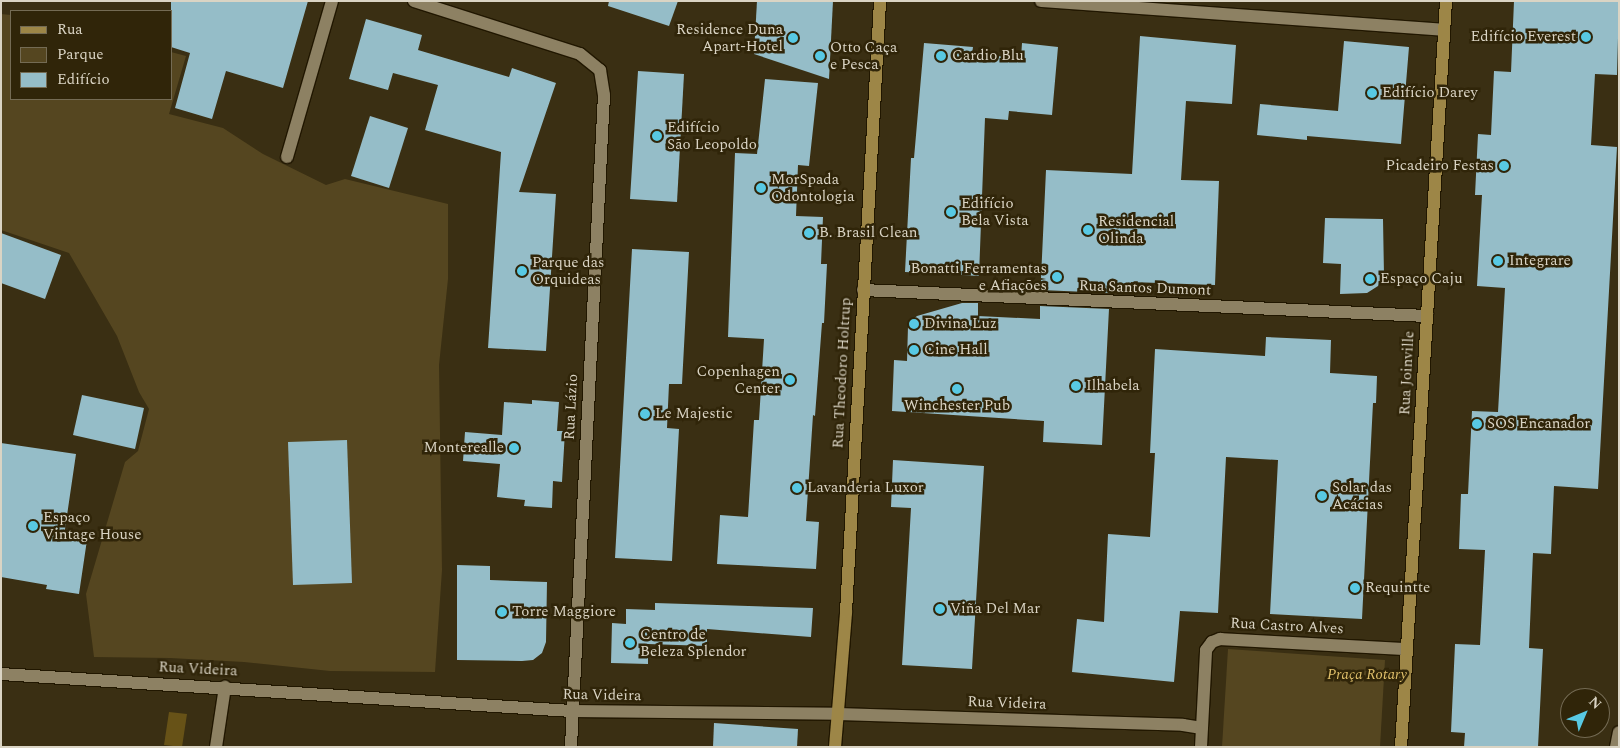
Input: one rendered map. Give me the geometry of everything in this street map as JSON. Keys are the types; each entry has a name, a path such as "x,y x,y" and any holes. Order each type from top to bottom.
{"main road":[{"name":"Rua Theodoro Holtrup","path":"835,747 880,1"},
{"name":"Rua Joinville","path":"1402,747 1446,1"}],"street":[{"path":"287,157 332,1"},
{"name":"Rua Lázio","path":"414,1 580,54 600,70 604,95 571,747"},
{"path":"1041,1 1444,30"},
{"name":"Rua Santos Dumont","path":"863,290 1427,316"},
{"name":"Rua Castro Alves","path":"1201,747 1206,650 1212,642 1220,639 1407,649"},
{"name":"Rua Videira","path":"1,674 225,687 572,711 838,714 1173,725 1202,728"},
{"path":"216,747 225,687"},
{"path":"1616,747 1619,732"}],"green space":[{"path":"1,14 10,15 10,100 172,100 172,52 186,56 169,114 223,128 263,154 326,185 345,179 448,204 448,279 439,365 442,570 435,672 330,671 244,662 170,658 94,657 86,594 125,462 138,451 149,409 139,392 117,336 69,253 1,230"},
{"name":"Praça Rotary","path":"1228,649 1385,660 1380,747 1222,747"}],"shaded area":[{"path":"169,712 187,714 182,747 164,745"}],"building":[{"path":"171,1 308,1 283,88 226,71 212,119 175,108 190,53 172,47"},
{"path":"609,1 678,1 669,26 608,6"},
{"name":"Residence Duna Apart-Hotel","path":"757,1 833,1 829,79 754,54"},
{"path":"1514,1 1619,1 1617,75 1595,74 1591,145 1617,147 1598,489 1554,486 1551,554 1533,553 1529,648 1543,649 1538,747 1464,747 1465,733 1451,732 1455,644 1480,645 1485,550 1459,549 1461,494 1468,494 1472,411 1498,412 1505,288 1477,286 1482,195 1475,195 1478,134 1491,135 1494,71 1511,72"},
{"path":"366,19 422,35 418,50 509,77 512,68 556,83 519,192 556,194 546,351 488,348 501,152 425,130 438,85 393,73 388,90 349,79"},
{"path":"1140,36 1236,45 1232,104 1186,101 1181,180 1219,181 1215,285 1131,282 1131,289 1110,288 1110,293 1041,290 1041,280 1046,279 1041,278 1046,170 1132,174"},
{"name":"Edifício Darey","path":"1344,41 1409,47 1401,144 1307,136 1307,140 1257,135 1260,104 1338,111"},
{"path":"924,43 973,47 972,54 1021,58 1022,43 1058,47 1052,115 1009,111 1008,120 985,118 979,276 905,272 911,158 914,158"},
{"name":"Edifício São Leopoldo","path":"638,71 684,74 677,202 630,199"},
{"path":"765,79 818,83 809,166 798,165 796,216 823,217 821,264 827,264 824,323 822,323 815,416 813,415 806,521 819,522 816,569 717,564 720,515 748,517 754,420 759,420 764,339 728,337 735,153 757,154"},
{"path":"370,116 408,128 389,188 351,176"},
{"path":"1325,218 1383,219 1384,275 1378,286 1367,293 1340,294 1341,264 1323,263"},
{"path":"1,233 61,255 45,299 1,283"},
{"name":"Le Majestic","path":"632,249 689,252 682,384 669,384 667,428 679,429 672,561 615,558"},
{"path":"962,303 978,303 978,316 1040,319 1040,306 1109,309 1102,445 1043,442 1044,421 892,411 894,360 907,361 908,326 917,316"},
{"path":"1266,337 1331,340 1330,373 1377,376 1376,403 1373,403 1362,619 1270,614 1278,460 1226,457 1218,613 1180,611 1174,682 1072,672 1077,619 1104,622 1108,534 1150,537 1155,453 1150,453 1155,349 1265,356"},
{"path":"82,395 144,408 135,449 73,435"},
{"name":"Monterealle","path":"532,400 559,402 557,431 565,431 562,482 553,481 552,508 524,506 525,500 497,497 500,464 463,461 465,432 502,435 504,402 532,404"},
{"path":"347,440 352,583 293,585 288,442"},
{"name":"Espaço Vintage House","path":"1,443 76,454 64,536 87,540 79,594 46,589 47,585 1,577"},
{"path":"893,460 984,466 972,669 902,665 911,508 891,507"},
{"name":"Torre Maggiore","path":"457,565 490,566 490,580 547,582 546,642 542,653 533,660 522,661 457,660"},
{"path":"655,603 813,608 811,637 707,629 707,646 648,644 648,664 611,663 612,623 626,624 626,609 655,610"},
{"path":"714,723 798,729 797,747 713,747"}],"place":[{"name":"Edifício Everest","path":"1586,37"},
{"name":"Residence Duna Apart-Hotel","path":"793,38"},
{"name":"Otto Caça e Pesca","path":"820,56"},
{"name":"Cardio Blu","path":"941,56"},
{"name":"Edifício Darey","path":"1372,93"},
{"name":"Edifício São Leopoldo","path":"657,136"},
{"name":"Picadeiro Festas","path":"1504,166"},
{"name":"MorSpada Odontologia","path":"761,188"},
{"name":"Edifício Bela Vista","path":"951,212"},
{"name":"Residencial Olinda","path":"1088,230"},
{"name":"B. Brasil Clean","path":"809,233"},
{"name":"Integrare","path":"1498,261"},
{"name":"Parque das Orquideas","path":"522,271"},
{"name":"Bonatti Ferramentas e Afiações","path":"1057,277"},
{"name":"Espaço Caju","path":"1370,279"},
{"name":"Divina Luz","path":"914,324"},
{"name":"Cine Hall","path":"914,350"},
{"name":"Copenhagen Center","path":"790,380"},
{"name":"Ilhabela","path":"1076,386"},
{"name":"Winchester Pub","path":"957,389"},
{"name":"Le Majestic","path":"645,414"},
{"name":"SOS Encanador","path":"1477,424"},
{"name":"Monterealle","path":"514,448"},
{"name":"Lavanderia Luxor","path":"797,488"},
{"name":"Solar das Acácias","path":"1322,496"},
{"name":"Espaço Vintage House","path":"33,526"},
{"name":"Requintte","path":"1355,588"},
{"name":"Viña Del Mar","path":"940,609"},
{"name":"Torre Maggiore","path":"502,612"},
{"name":"Centro de Beleza Splendor","path":"630,643"}]}
